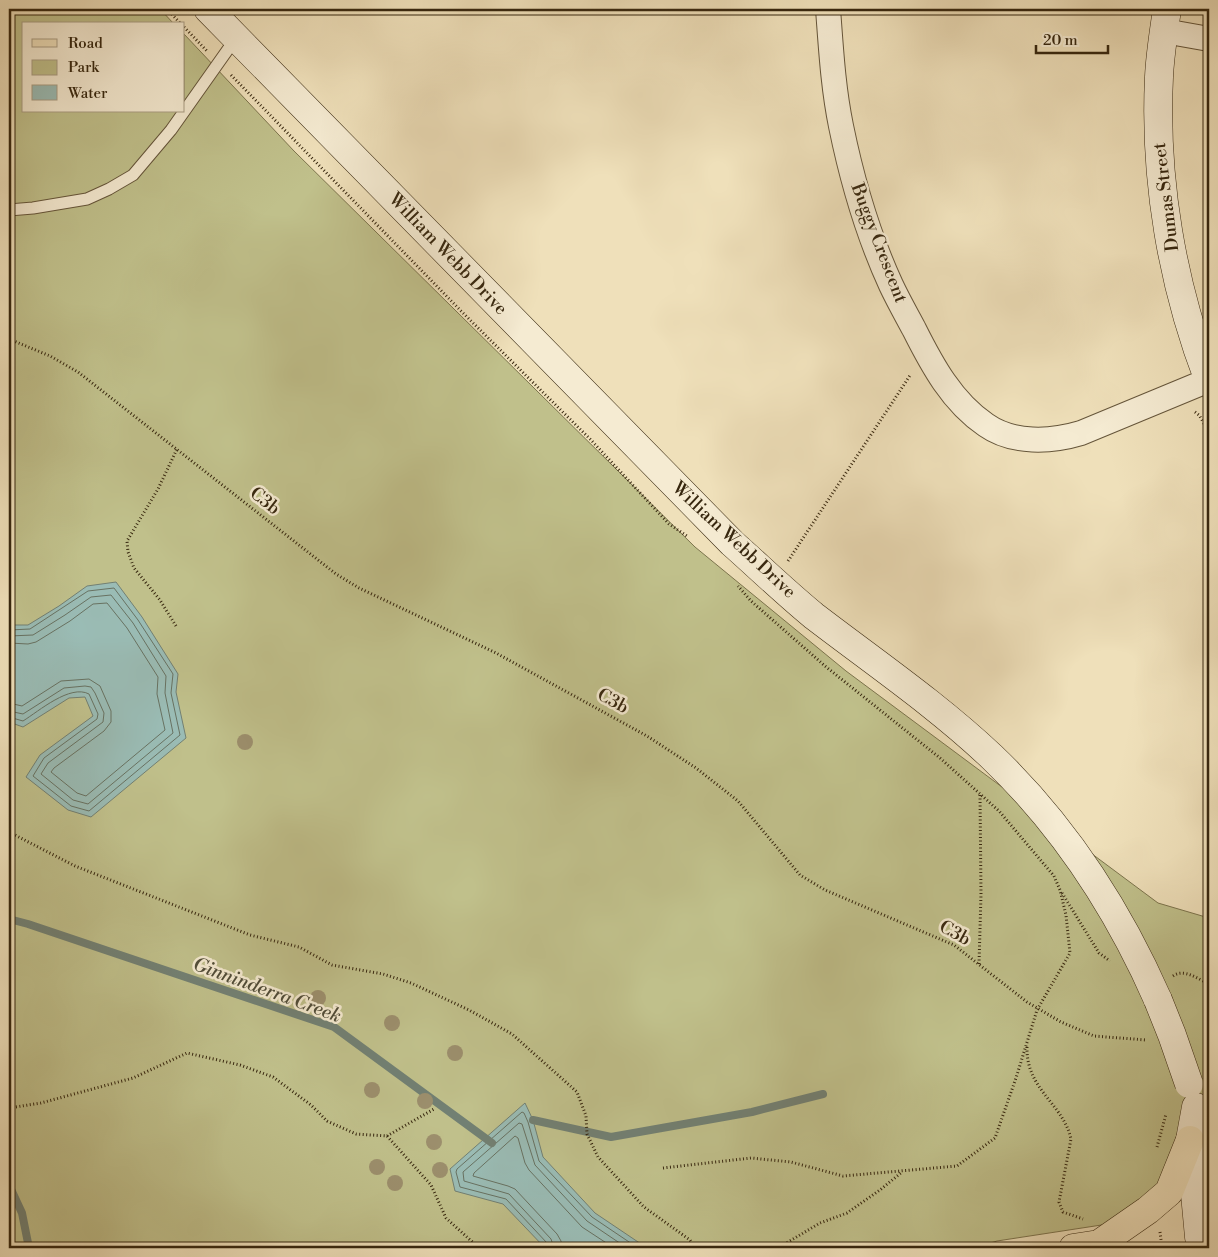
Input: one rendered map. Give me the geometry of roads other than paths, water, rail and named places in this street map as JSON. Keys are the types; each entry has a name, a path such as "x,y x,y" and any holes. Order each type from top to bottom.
{"main road":[{"name":"William Webb Drive","path":"208,9 732,543 812,614 961,730 1022,788 1076,853 1121,924 1141,961 1172,1034 1192,1096 1200,1142 1199,1237 1202,1248"},
{"name":"Dumas Street","path":"1165,20 1159,75 1158,120 1164,208 1181,296 1209,381"},
{"path":"1073,1248 1099,1244 1148,1210 1169,1192 1200,1142"}],"street":[{"name":"Buggy Crescent","path":"828,9 834,86 861,207 891,284 930,360 961,405 986,426 1001,433 1033,440 1065,437 1209,381"},
{"path":"1165,20 1209,39"}],"lane":[{"path":"185,110 236,38"},
{"path":"9,210 87,199 109,189 133,175 184,112"}],"water":[{"path":"116,582 142,617 178,674 176,692 186,738 91,817 68,810 26,777 40,755 93,716 85,697 69,698 23,727 9,722 9,625 28,625 87,586"},
{"path":"525,1103 533,1120 543,1157 595,1213 647,1248 545,1248 503,1204 455,1191 450,1169"}],"waterway":[{"name":"Ginninderra Creek","path":"9,919 334,1027 492,1143"},
{"path":"533,1120 611,1137 752,1112 823,1094"},
{"name":"Ginninderra Creek","path":"9,1185 22,1213 29,1248"}]}
